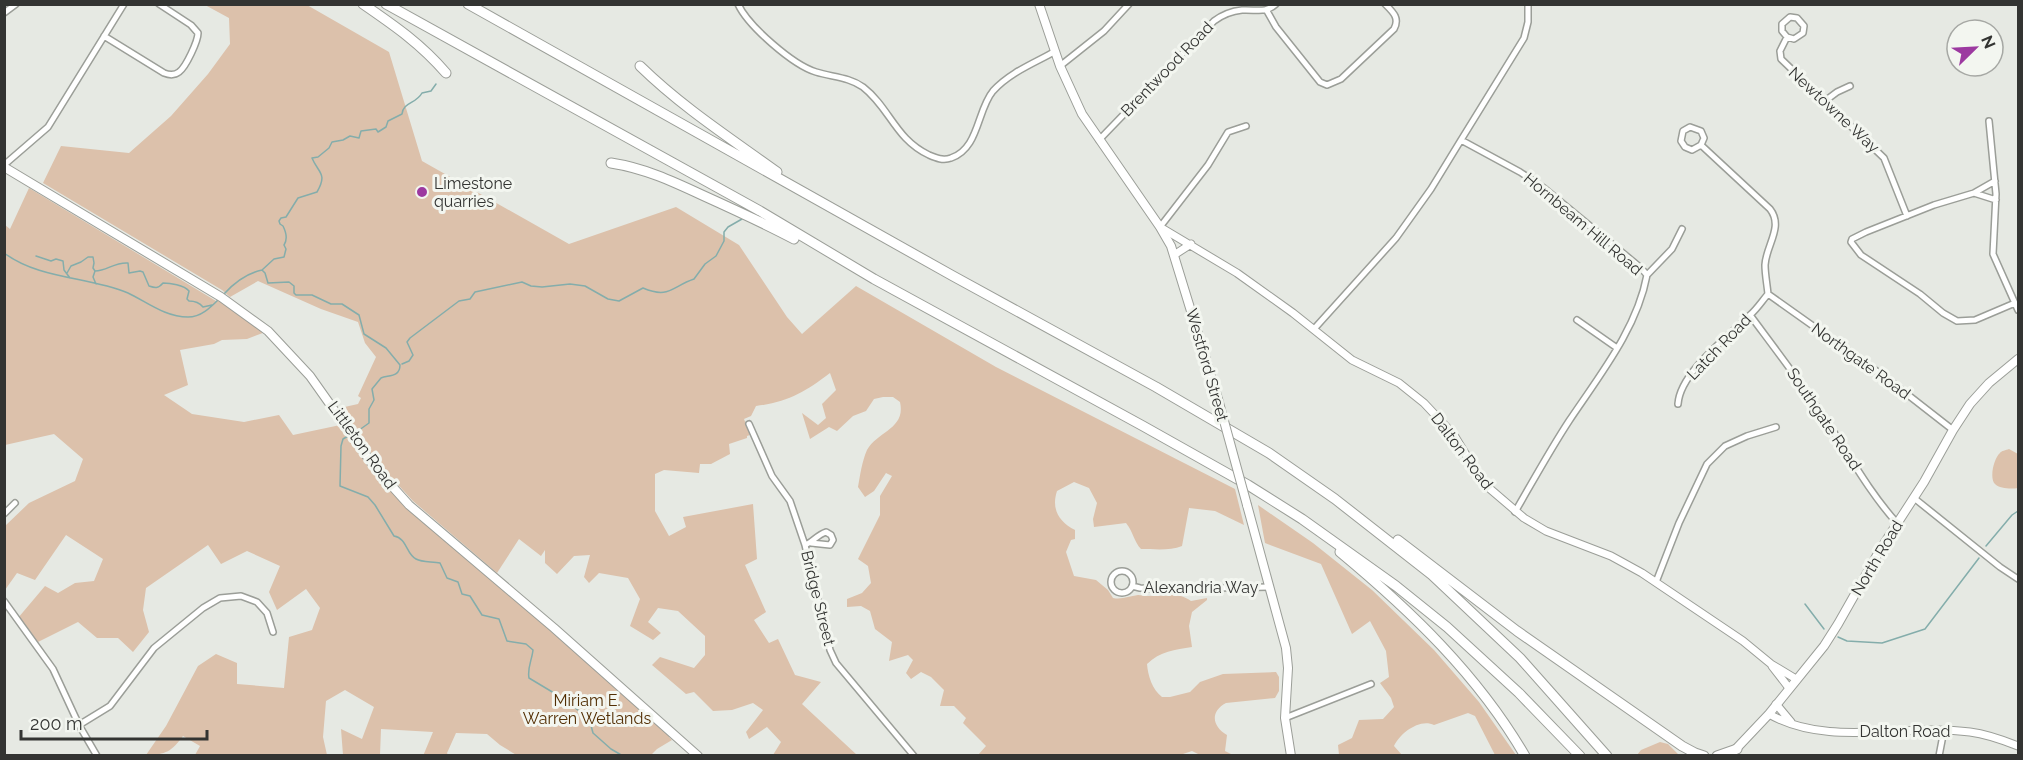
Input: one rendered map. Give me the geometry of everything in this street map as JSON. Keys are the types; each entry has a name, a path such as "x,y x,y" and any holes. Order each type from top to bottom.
{"highway":[{"path":"363,4 409,37 446,74"},
{"path":"386,4 1248,485 1302,519 1396,586 1447,627 1519,693 1580,756"},
{"path":"468,4 1213,419 1269,453 1335,499 1382,528 1517,631 1672,740 1704,756"},
{"path":"640,66 666,91 706,123 816,199"},
{"path":"611,163 656,174 854,267"},
{"path":"1335,499 1432,575 1481,620 1535,675 1607,756"},
{"path":"1302,519 1391,595 1435,639 1487,700 1511,733 1524,756"},
{"path":"1672,740 1686,756"},
{"path":"1717,756 1733,752"}],"main road":[{"name":"Westford Street","path":"1039,4 1054,52 1082,114 1160,226 1174,255 1218,399 1287,652 1285,718 1291,756"},
{"name":"Littleton Road","path":"4,166 206,288 244,312 268,331 302,366 329,400 363,451 409,505 554,628 698,756"},
{"name":"North Road","path":"1733,752 1768,714 1824,646 1953,430 1979,393 2019,359"}],"street":[{"path":"4,13 16,4"},
{"path":"4,166 48,127 124,4"},
{"path":"104,36 167,74 179,72 197,42 198,33 191,24 159,4"},
{"path":"738,4 755,28 803,66 813,71 852,80 880,104 897,130 908,141 926,154 941,159 954,158 966,147 975,132 987,100 1001,83 1054,52"},
{"path":"1060,66 1104,31 1129,4"},
{"path":"1276,4 1267,10 1276,27 1320,82 1327,86 1341,79 1394,29 1397,23 1396,18 1385,4"},
{"path":"1314,329 1396,238 1431,189 1524,38 1528,22 1528,4"},
{"name":"Brentwood Road","path":"1099,140 1214,21 1236,11 1267,10"},
{"name":"Newtowne Way","path":"1790,17 1800,20 1804,26 1801,36 1794,39 1787,37 1782,31 1784,21 1790,17"},
{"name":"Newtowne Way","path":"1787,37 1780,51 1781,59 1884,158 1890,168 1907,216"},
{"path":"1825,101 1836,92 1850,86"},
{"path":"1989,121 1996,200 1993,254 2019,310"},
{"path":"1160,226 1208,165 1228,132 1246,126"},
{"path":"1690,127 1701,131 1704,138 1701,145 1692,150 1685,147 1681,141 1683,131 1690,127"},
{"name":"Hornbeam Hill Road","path":"1461,140 1520,172 1544,188 1647,275 1640,305 1617,348 1549,452 1515,512"},
{"path":"1701,145 1770,209 1775,217 1775,232 1767,251 1765,264 1768,294"},
{"path":"1995,181 1974,193 1934,205 1859,235 1851,241 1853,247 1861,255 1957,321 1975,321 2015,303"},
{"path":"1974,193 1996,200"},
{"name":"Dalton Road","path":"1160,226 1237,273 1352,360 1399,383 1424,403 1454,435 1489,488 1515,512 1540,528 1611,556 1656,582 1743,641 1771,664 1797,679"},
{"path":"1647,275 1672,249 1682,229"},
{"path":"1174,255 1191,244"},
{"name":"Latch Road","path":"1678,404 1678,395 1689,377 1768,294"},
{"name":"Northgate Road","path":"1768,294 1884,377 1953,430"},
{"name":"Southgate Road","path":"1750,315 1801,383 1885,509 1898,523"},
{"path":"1577,320 1617,348"},
{"name":"Bridge Street","path":"749,424 772,476 790,501 805,545 830,650 836,663 914,756"},
{"path":"1656,582 1679,523 1707,464 1725,446 1776,427"},
{"path":"1914,498 2000,567 2019,579"},
{"path":"4,514 15,503"},
{"path":"805,545 812,543"},
{"name":"Alexandria Way","path":"1126,571 1132,577 1132,586 1126,592 1119,592 1114,588 1113,578 1119,572 1126,571"},
{"name":"Alexandria Way","path":"1132,586 1161,589 1270,587"},
{"path":"79,725 110,706 154,648 220,598 241,596 257,602 267,613 273,632"},
{"path":"4,601 53,669 79,725 97,756"},
{"name":"Dalton Road","path":"1771,664 1789,688"},
{"path":"1285,718 1371,684"},
{"path":"1776,704 1791,722"},
{"name":"Dalton Road","path":"1768,714 1782,722 1791,722 1811,729 1837,732 1944,730 1971,732 2019,746"},
{"path":"1939,756 1944,730"}],"green space":[{"path":"205,5 307,5 389,52 422,161 569,244 676,207 739,245 787,317 802,334 856,286 996,367 1235,489 1244,525 1215,511 1189,508 1182,546 1167,549 1141,549 1126,523 1094,527 1093,519 1097,503 1089,488 1074,482 1057,491 1055,504 1061,519 1075,530 1075,539 1071,540 1066,552 1074,576 1096,580 1108,590 1113,598 1170,595 1181,596 1191,601 1207,598 1192,612 1189,626 1192,647 1162,654 1147,664 1151,682 1162,697 1190,692 1200,682 1223,674 1276,672 1279,677 1279,691 1275,698 1226,703 1217,711 1216,724 1227,735 1225,751 1233,755 1200,755 1192,751 1177,756 978,755 986,746 963,723 966,718 954,706 940,706 944,690 931,677 921,672 911,679 906,673 913,660 908,655 889,661 892,642 875,629 870,611 861,606 847,607 847,599 862,593 871,583 868,566 858,559 880,515 880,496 892,476 886,473 874,491 865,497 858,487 864,459 872,444 895,424 901,411 900,402 893,397 874,399 866,411 853,416 837,431 829,427 810,439 802,413 818,425 826,418 822,404 836,390 830,373 796,395 778,402 756,406 751,416 744,419 750,435 729,444 730,454 711,464 700,464 699,473 664,470 655,474 655,511 669,536 686,527 683,517 753,504 757,559 745,565 766,612 754,620 769,643 778,639 795,675 821,682 802,704 857,755 773,755 781,742 767,727 749,739 746,732 763,710 753,703 732,710 713,711 694,692 686,694 652,665 660,657 694,668 705,655 705,636 678,611 658,608 648,622 661,633 653,640 630,626 640,599 628,578 599,573 589,583 584,577 590,555 574,556 557,574 545,563 545,550 541,556 519,539 497,573 413,501 378,463 340,408 358,404 361,398 358,396 376,357 365,343 358,322 321,309 258,281 230,297 222,290 43,183 61,146 129,153 171,116 208,74 230,44 229,18"},
{"name":"Miriam E. Warren Wetlands","path":"29,188 216,301 221,297 268,331 247,339 222,340 214,344 180,350 188,385 164,395 192,414 244,422 279,415 293,435 345,424 385,479 672,733 669,737 672,740 651,755 518,756 487,734 456,733 448,755 423,756 433,732 381,729 380,755 343,755 341,729 362,739 374,707 345,690 326,701 323,737 327,755 195,755 200,746 183,736 168,751 146,755 166,726 198,666 216,654 237,663 237,684 284,688 289,637 312,630 320,608 306,589 277,610 269,592 280,566 247,551 221,564 208,545 146,588 143,610 149,632 133,652 118,638 97,638 78,622 36,643 18,618 45,586 58,593 75,583 94,581 103,559 66,535 35,580 17,573 5,590 5,526 29,503 75,481 83,459 54,434 5,445 5,225 10,229"},
{"path":"2009,449 2018,454 2018,488 2003,488 1997,486 1993,481 1992,473 1996,459 2001,452"},
{"path":"1258,505 1313,543 1372,590 1434,650 1479,702 1516,755 1495,755 1475,716 1468,713 1434,725 1429,723 1411,728 1394,746 1402,755 1339,755 1338,745 1352,738 1359,720 1383,719 1394,707 1391,698 1380,683 1389,677 1386,651 1370,621 1352,634 1321,564 1265,543"},
{"path":"1660,742 1668,744 1679,755 1637,755 1641,750"}],"waterway":[{"path":"262,270 274,259 284,257 286,236 279,221 281,218 286,217 298,198 317,192 320,186 322,177 312,158 318,157 329,148 332,142 350,136 359,138 361,131 376,129 378,132 386,127 388,121 402,114 407,105 422,93 431,91 436,84"},
{"path":"402,364 409,361 413,355 407,342 410,338 459,301 470,299 475,292 522,282 542,287 570,284 585,286 608,299 619,301 643,288 659,292 670,291 694,279 705,264 716,256 724,241 724,232 742,219"},
{"path":"4,253 33,268 128,293 172,315 193,317 209,309 219,299"},
{"path":"36,256 51,261 56,259 63,261 64,270 70,278"},
{"path":"67,273 71,266 88,257 93,257 95,271 128,263 129,273 143,272 149,286 156,288 163,283 180,286 189,291 187,299 189,301 197,302 203,307 212,305"},
{"path":"224,294 242,279 262,270 268,283 289,282 294,286 296,295 312,295 331,304 342,304 359,315 364,334 386,348 400,365 400,369 394,375 381,378 372,389 374,400 369,409 369,423 355,433"},
{"path":"95,271 93,277 96,284"},
{"path":"348,436 343,439 341,446 340,486 368,497 394,536 402,540 413,557 422,561 440,563 447,578 458,582 462,594 470,596 482,615 499,619 507,641 526,644 533,650 529,678 589,718 593,733 623,756"},
{"path":"1986,546 2018,511"},
{"path":"1838,637 1847,641 1882,643 1925,629 1979,558"},
{"path":"1805,604 1824,629"}],"place":[{"name":"Limestone quarries","path":"422,192"}]}
